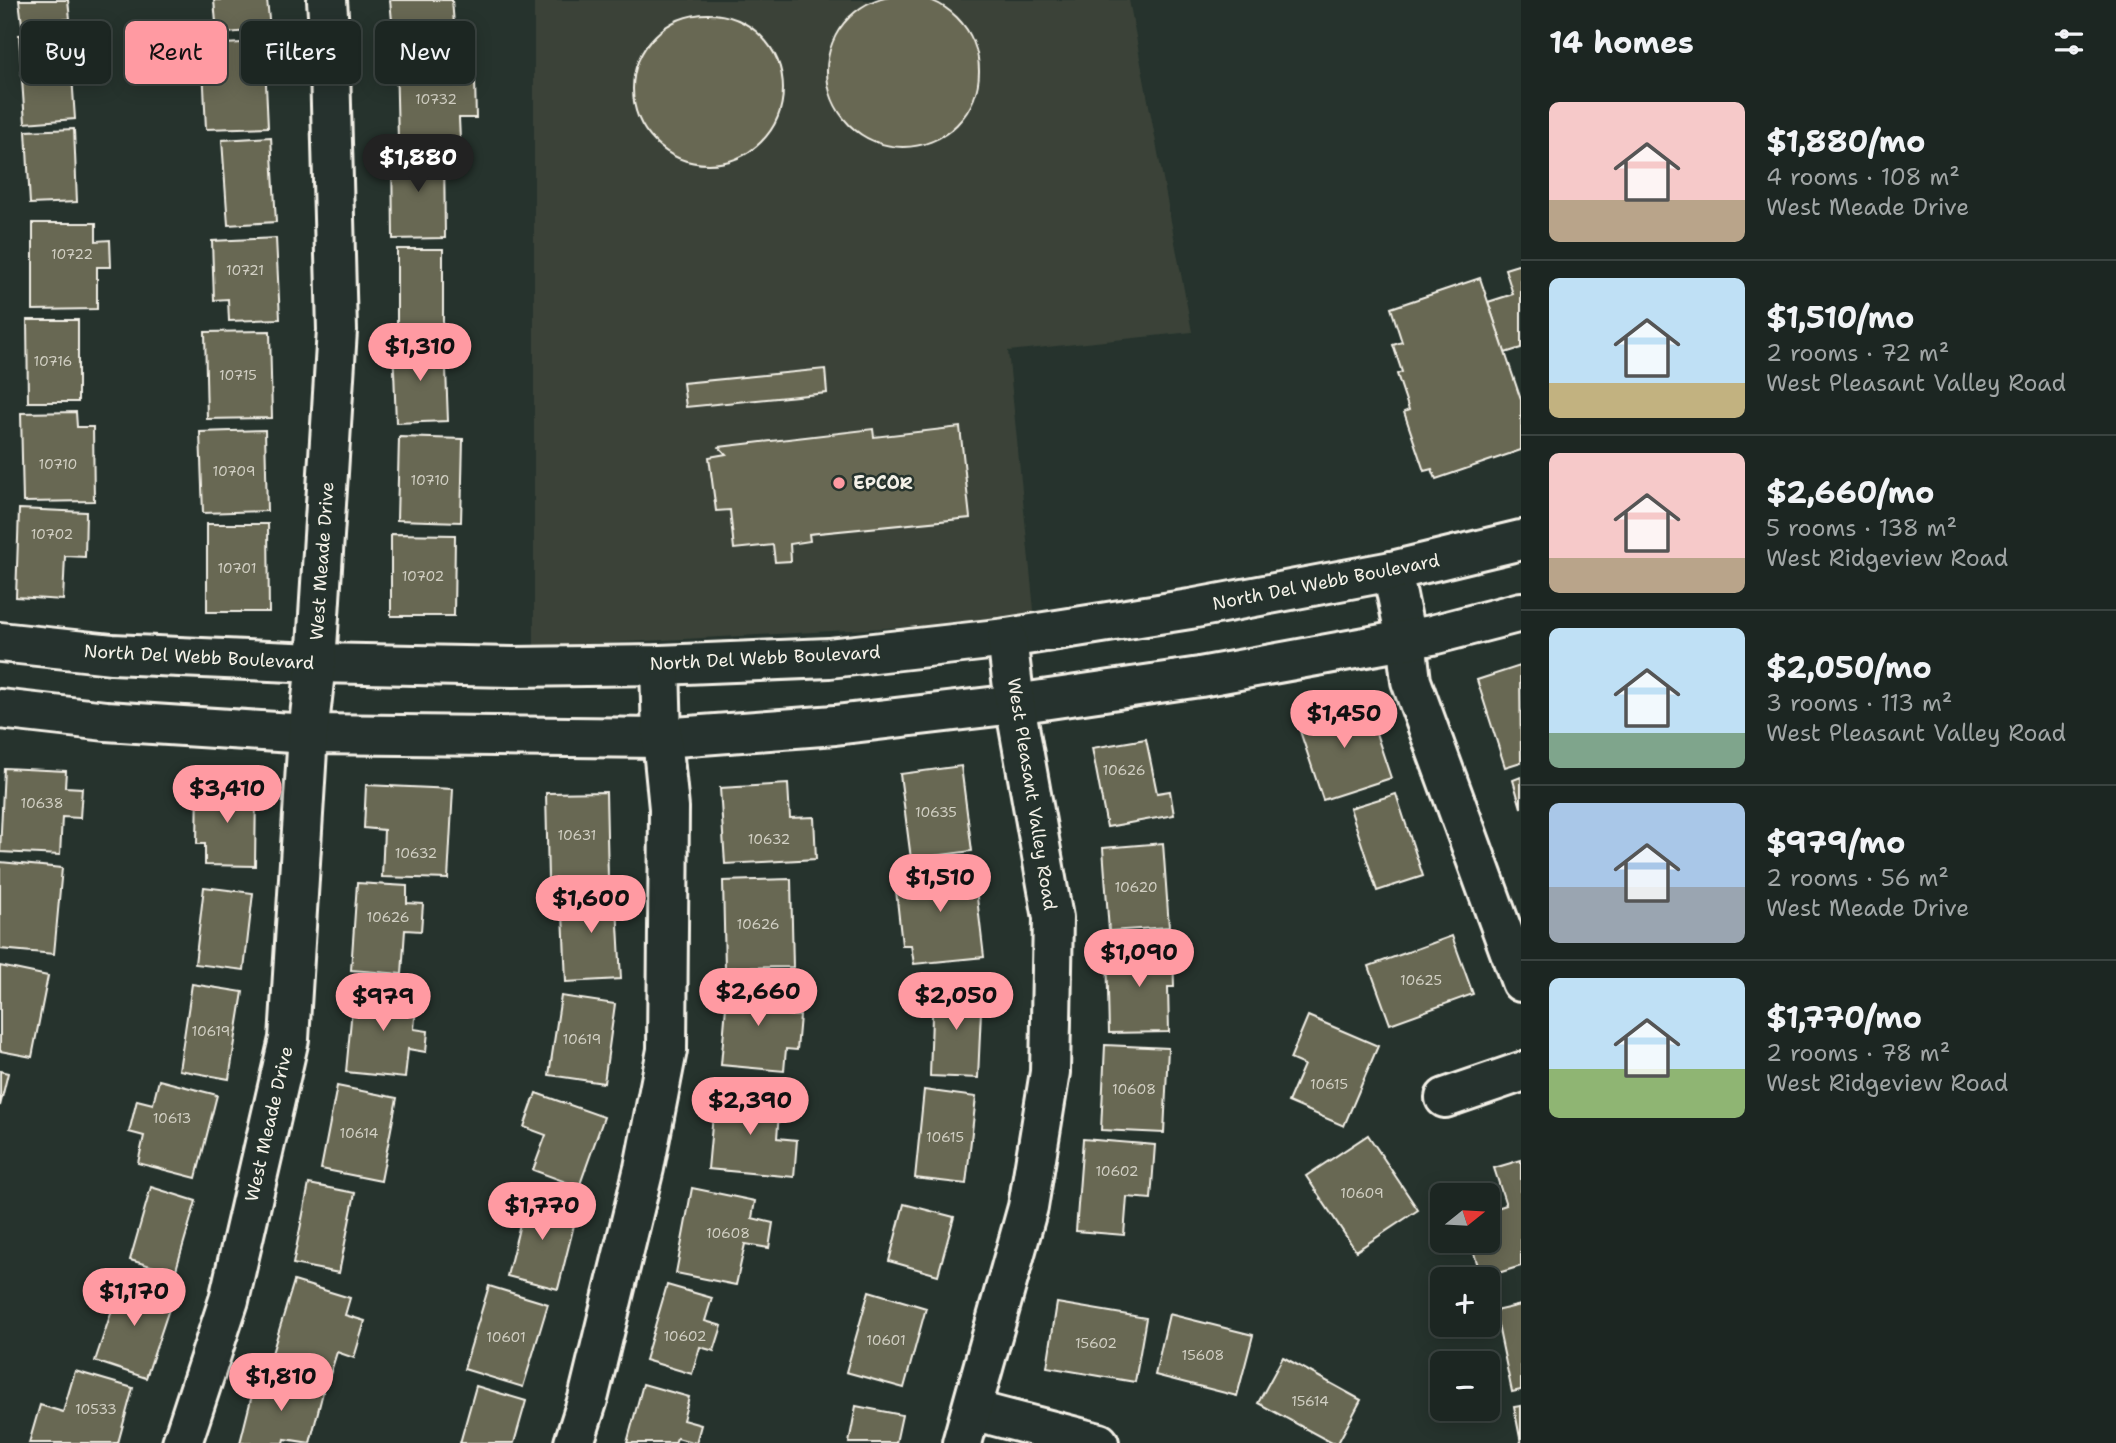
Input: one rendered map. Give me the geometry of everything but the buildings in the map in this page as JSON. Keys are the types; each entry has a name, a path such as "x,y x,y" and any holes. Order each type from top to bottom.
{"street":[{"name":"West Meade Drive","path":"183,1443 229,1300 289,1039 337,330 327,0"},
{"name":"North Del Webb Boulevard","path":"0,642 112,654 316,663 513,667 660,665 829,658 1007,638 1190,608 1392,572 1521,540"},
{"path":"1392,572 1406,639 1411,681 1521,982"},
{"path":"0,709 106,721 308,734 662,738 835,725 1016,704 1200,677 1406,639 1521,612"},
{"name":"West Pleasant Valley Road","path":"967,1426 1028,1207 1050,1072 1053,918 1007,638"},
{"path":"574,1443 588,1399 644,1168 667,1050 670,808 662,738 660,665"},
{"path":"1445,1098 1521,1072"},
{"path":"967,1426 1099,1443"}],"shaded area":[{"path":"534,0 1129,0 1192,332 1008,351 1035,620 534,647"}],"place":[{"name":"EPCOR","path":"839,483"}]}
